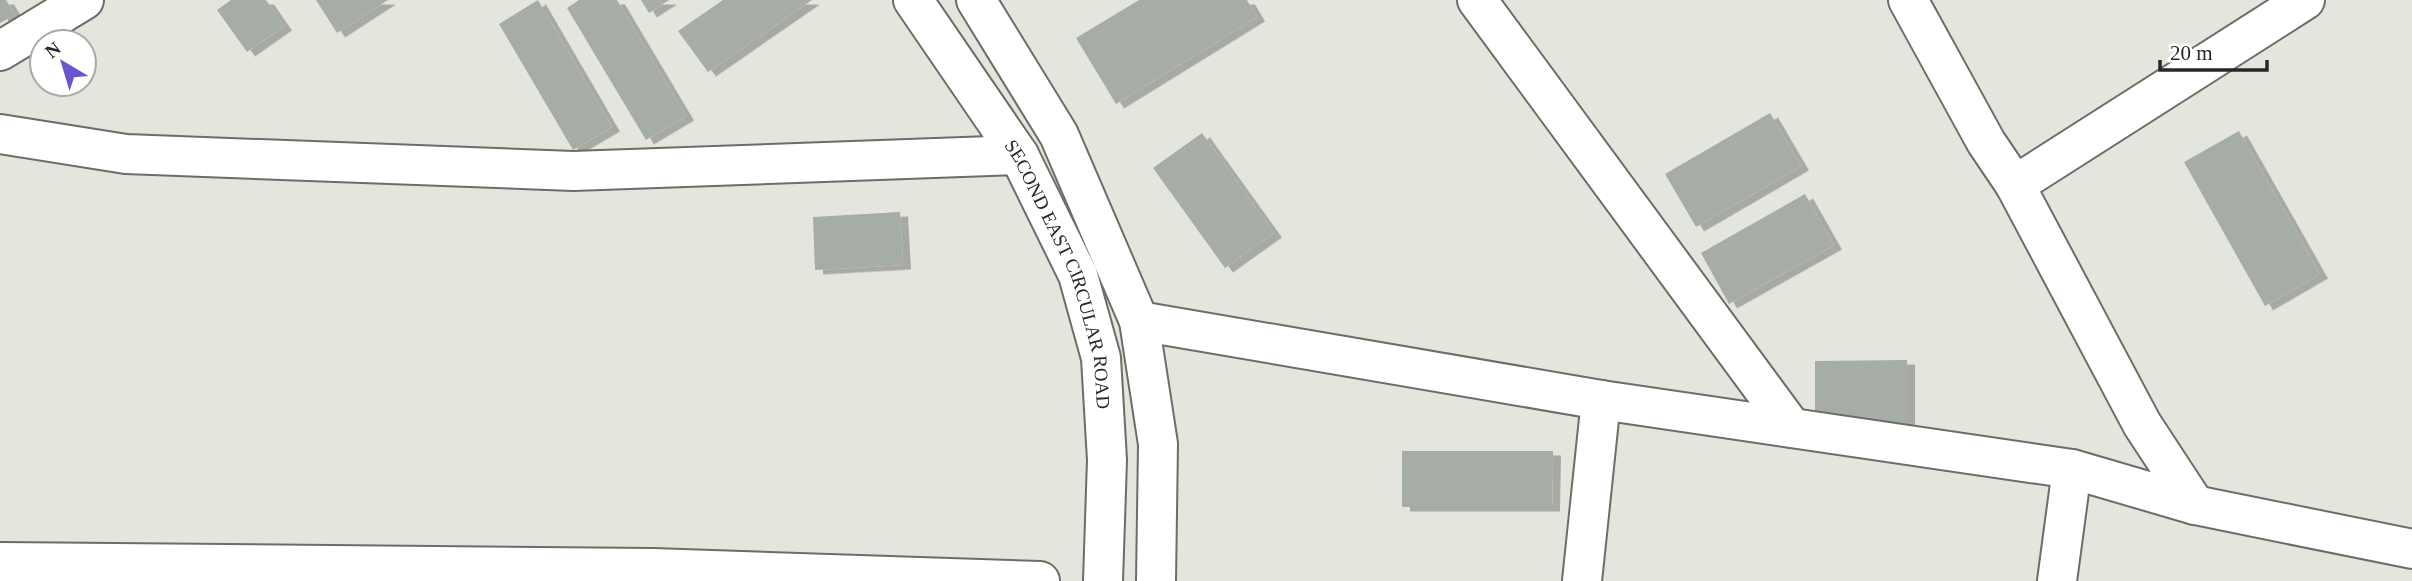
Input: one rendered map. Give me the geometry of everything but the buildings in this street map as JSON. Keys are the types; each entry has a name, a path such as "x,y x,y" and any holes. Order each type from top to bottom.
{"street":[{"path":"0,51 84,0"},
{"name":"SECOND EAST CIRCULAR ROAD","path":"913,0 1019,155 1078,275 1101,358 1107,460 1103,581"},
{"path":"976,0 1059,135 1139,321 1158,443 1156,581"},
{"path":"1477,0 1793,428"},
{"path":"1908,0 1986,142 2015,185 2142,424 2195,505"},
{"path":"2015,185 2305,0"},
{"path":"0,134 127,154 573,171 1019,155"},
{"path":"1139,321 1601,400 2072,469 2195,505 2412,549"},
{"path":"1582,581 1601,400"},
{"path":"2057,581 2072,469"},
{"path":"0,562 283,572 1040,581"}]}
